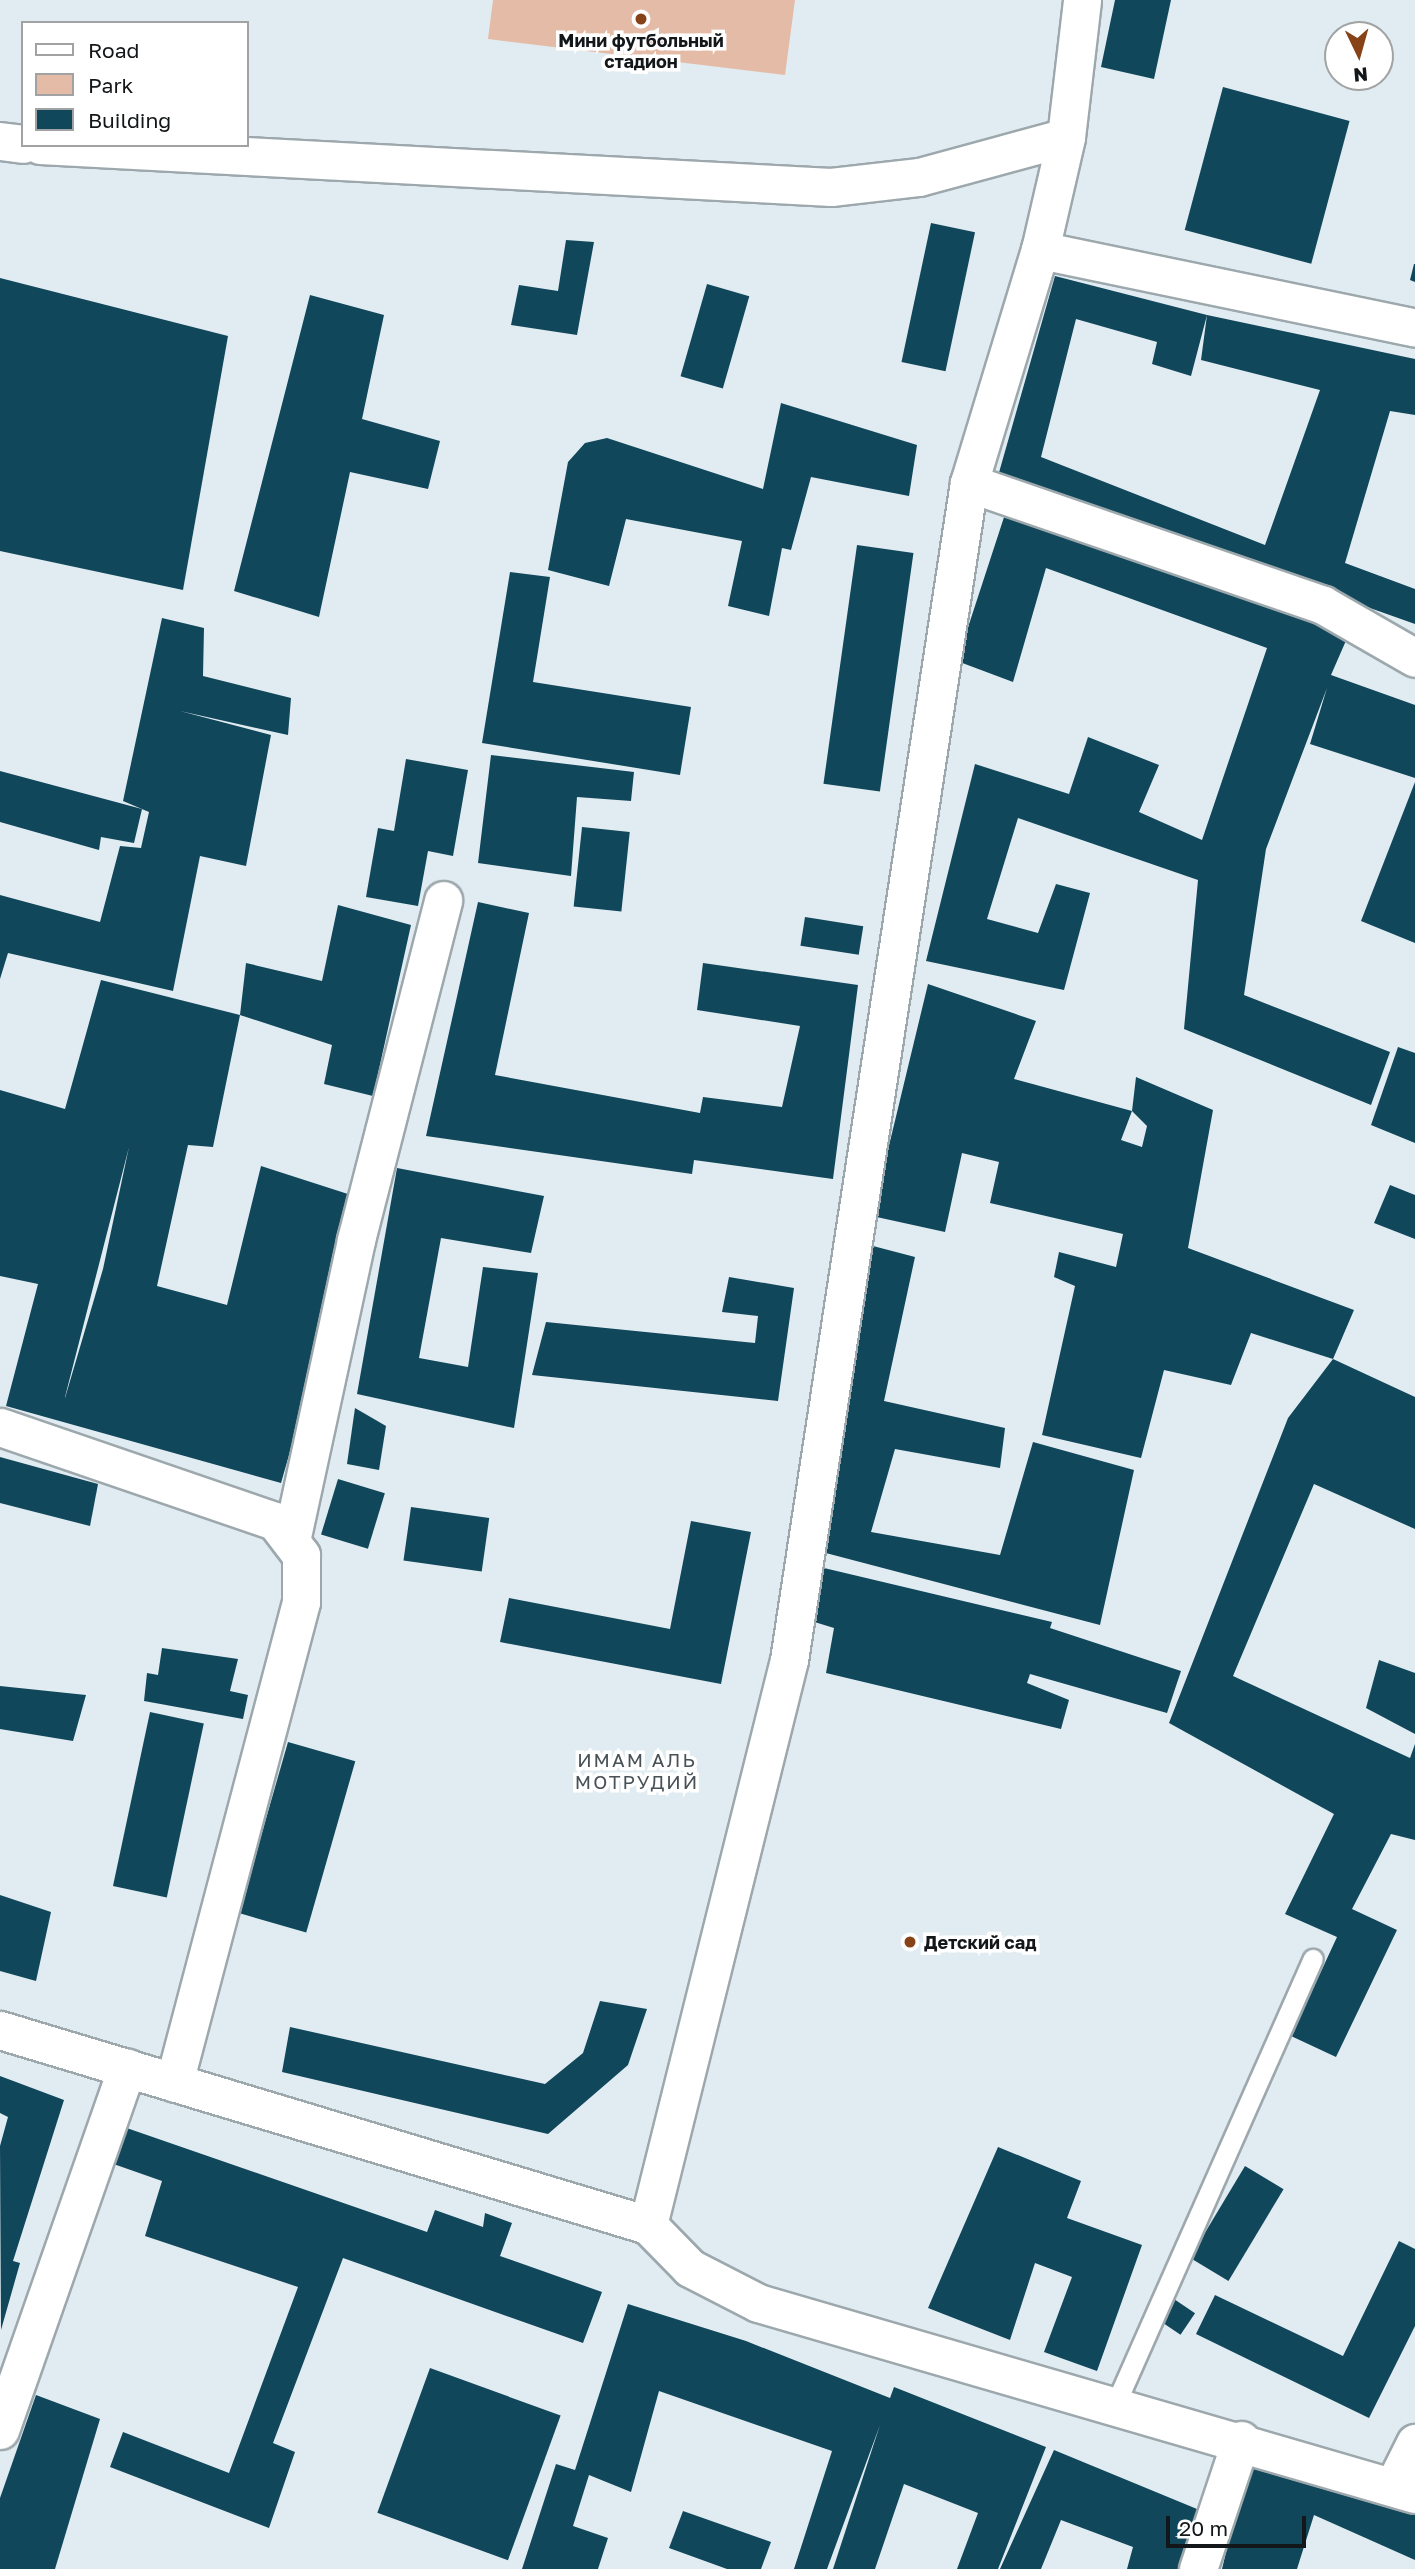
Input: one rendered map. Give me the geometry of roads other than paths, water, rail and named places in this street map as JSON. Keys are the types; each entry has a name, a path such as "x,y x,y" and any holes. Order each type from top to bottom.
{"street":[{"path":"648,2225 789,1660 969,483 1040,250 1066,136 1082,0"},
{"path":"78,147 831,187 919,177 1066,136"},
{"path":"0,141 21,144"},
{"path":"1040,250 1415,328"},
{"path":"969,483 1323,605 1415,658"},
{"path":"291,1541 356,1240 443,900"},
{"path":"0,1427 275,1521 302,1555 301,1602 174,2082"},
{"path":"0,2030 648,2225 690,2268 758,2302 1405,2488 1415,2443"},
{"path":"0,2430 127,2068"},
{"path":"1199,2569 1241,2440"}],"lane":[{"path":"1115,2405 1313,1959"}],"place":[{"name":"Мини футбольный стадион","path":"641,19"},
{"name":"Детский сад","path":"910,1942"}],"district":[{"name":"ИМАМ АЛЬ МОТРУДИЙ","path":"637,1771"}]}
